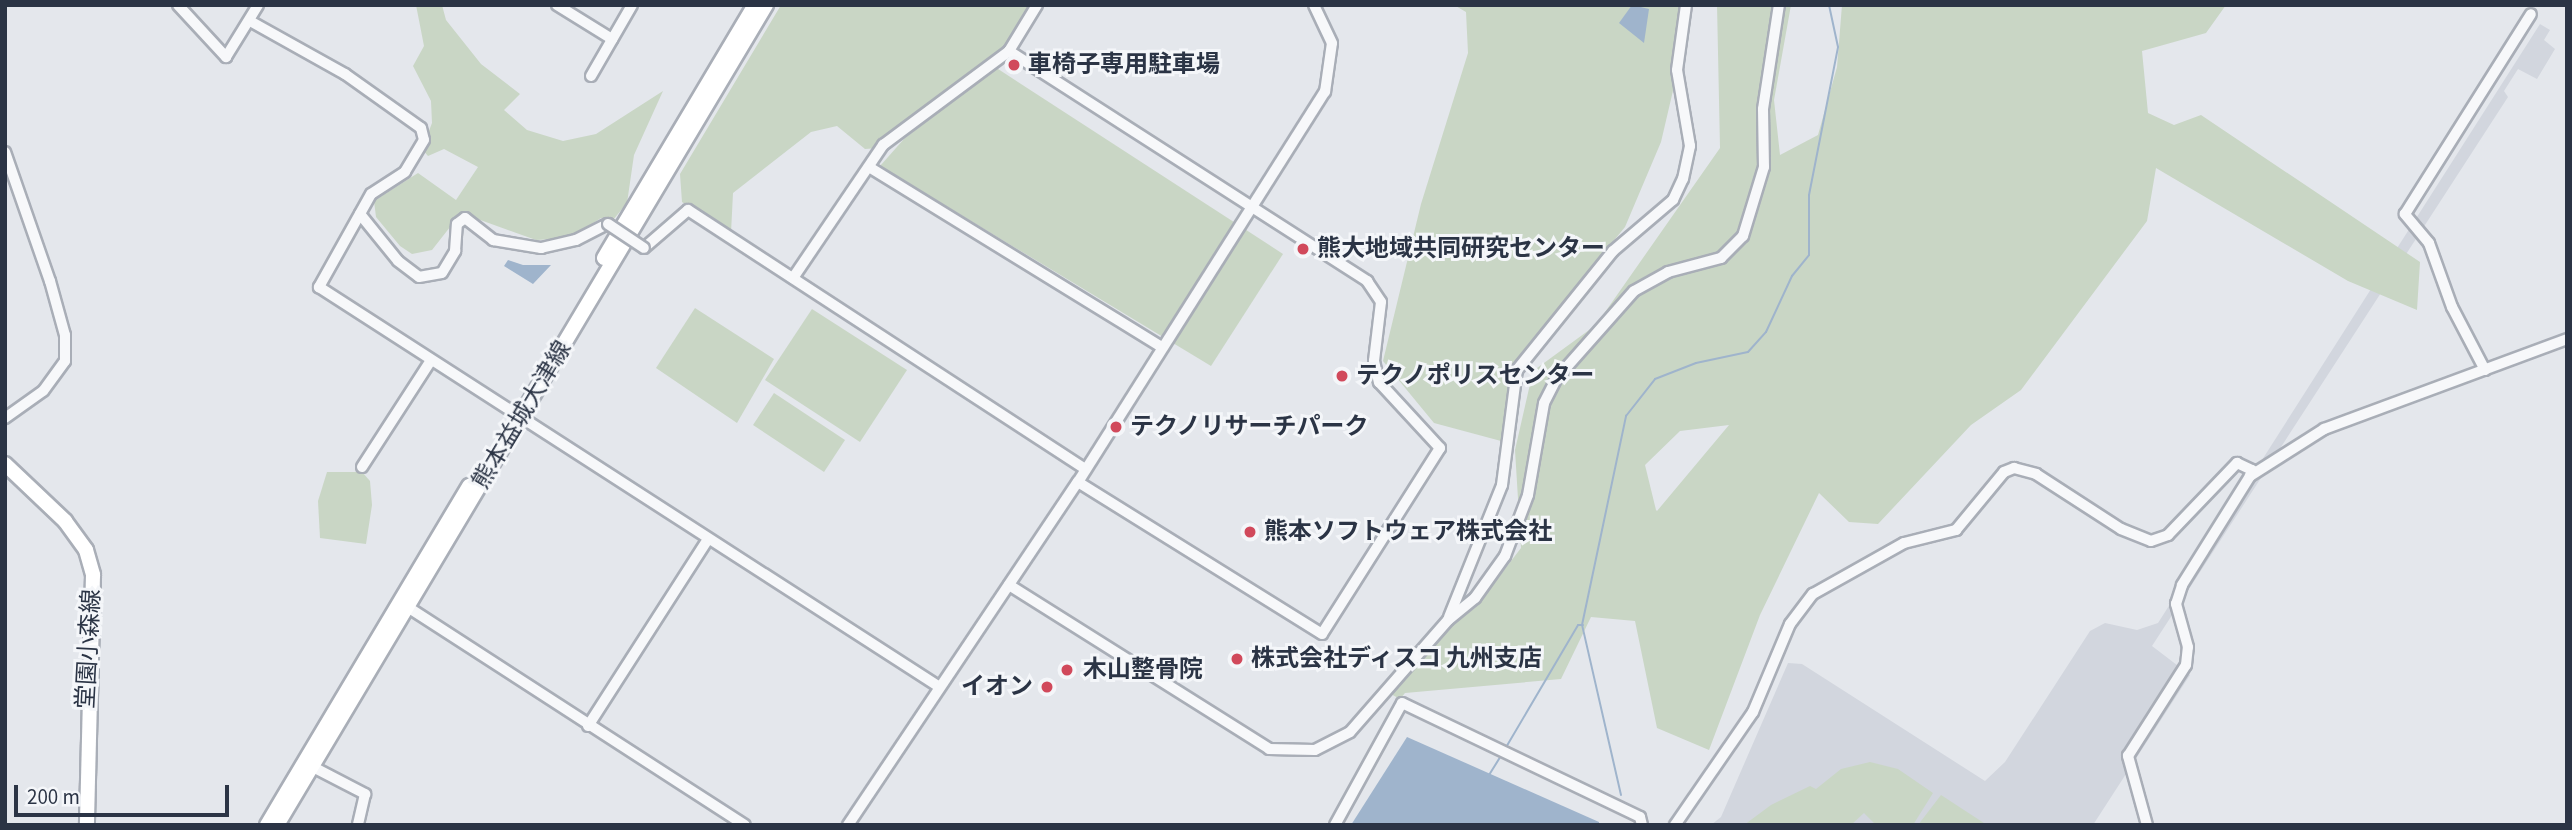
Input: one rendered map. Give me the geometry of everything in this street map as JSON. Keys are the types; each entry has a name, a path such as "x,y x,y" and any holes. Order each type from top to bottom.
{"main road":[{"name":"熊本益城大津線","path":"516,416 755,5"},
{"name":"熊本益城大津線","path":"267,825 766,5"},
{"name":"堂園小森線","path":"5,464 65,521 86,550 93,575 87,825"},
{"name":"熊本益城大津線","path":"277,825 313,767 401,602"}],"street":[{"path":"178,5 226,57 258,5"},
{"path":"557,5 612,39"},
{"path":"591,76 632,5"},
{"path":"793,278 894,133 1009,51 1037,5"},
{"path":"848,825 938,686 1078,482 1325,92 1332,43 1314,5"},
{"path":"1448,620 1502,485 1517,370 1614,251 1673,200 1683,179 1690,146 1677,70 1686,5"},
{"path":"1009,585 1251,740 1283,752 1326,747 1350,732 1448,620 1475,598 1505,556 1528,495 1544,403 1557,378 1634,291 1668,272 1721,258 1750,223 1765,167 1763,109 1779,5"},
{"path":"2485,370 2452,307 2429,243 2405,214 2531,14"},
{"path":"250,21 345,74 421,128 424,140 405,172 370,194 319,287 430,362 938,686"},
{"path":"1009,51 1252,206 1377,291 1381,302 1374,361 1379,382 1440,448 1417,491 1322,635 1078,482"},
{"path":"5,152 50,281 65,335 65,361 43,391 5,418"},
{"path":"869,167 1162,347"},
{"path":"360,214 398,261 419,277 442,273 455,251 457,225 465,218 494,240 541,248 576,240 608,224 643,247 688,210 1085,470"},
{"path":"2250,476 2324,429 2567,339"},
{"path":"362,467 430,362"},
{"path":"1675,825 1752,712 1790,624 1813,594 1904,543 1956,530 2004,472 2014,468 2036,474 2121,529 2151,541 2168,535 2232,466 2243,463 2252,470 2250,476 2182,585 2176,604 2188,647 2186,664 2128,756 2147,825"},
{"path":"588,726 708,539"},
{"path":"401,602 588,726 745,825"},
{"path":"1335,825 1402,704 1640,817 1642,825"},
{"path":"313,767 365,794 358,825"}],"shaded area":[{"path":"2540,24 2550,30 2544,40 2555,49 2537,79 2518,69 2504,91 2508,97 2152,646 2190,675 2093,825 1711,825 1721,817 1788,663 1802,664 1985,781 2005,762 2090,631 2105,623 2137,630 2158,623"}],"green space":[{"path":"416,5 442,5 446,20 481,64 520,94 504,110 527,130 563,141 596,134 663,91 634,155 627,203 613,220 601,218 570,238 536,240 461,213 432,250 412,254 400,246 376,217 374,201 418,173 456,200 478,167 444,149 428,156 422,149 432,123 431,101 413,66 424,46"},
{"path":"781,5 1044,5 1022,43 879,148 865,149 837,126 811,132 733,193 731,233 682,202 680,174"},
{"path":"1454,5 1693,5 1661,142 1625,227 1521,353 1501,441 1434,423 1383,361 1421,204 1468,53 1466,12"},
{"path":"1717,5 1791,5 1774,100 1780,155 1818,135 1837,67 1842,5 2226,5 2206,33 2142,51 2148,113 2174,125 2201,115 2420,262 2417,310 2348,281 2156,168 2147,221 2021,390 1971,425 1878,524 1849,522 1819,493 1760,615 1709,750 1657,728 1635,621 1591,617 1561,679 1405,693 1400,699 1389,693 1445,630 1475,608 1521,548 1515,450 1533,371 1596,325 1720,148","holes":["1729,425 1657,511 1645,465 1680,431"]},
{"path":"995,67 1283,254 1211,366 880,166 904,139"},
{"path":"695,308 774,359 737,423 656,368"},
{"path":"812,309 907,370 860,442 765,380"},
{"path":"774,393 845,440 824,472 753,425"},
{"path":"327,472 362,472 370,481 372,505 366,544 320,538 318,501"},
{"path":"1870,762 1898,769 1933,793 1913,825 1876,825 1864,813 1851,825 1744,825 1771,805 1810,786 1816,789 1841,769"},
{"path":"1941,795 1987,825 1918,825"}],"water":[{"path":"1632,5 1649,9 1644,43 1619,23"},
{"path":"508,260 523,265 551,265 533,284 504,266"},
{"path":"1407,737 1599,822 1599,825 1351,825"}],"waterway":[{"path":"1621,795 1582,625 1626,416 1655,379 1696,363 1748,352 1766,332 1792,276 1809,255 1809,195 1838,47 1829,5"},
{"path":"1505,749 1578,625 1583,625"},
{"path":"1489,775 1501,756"}],"place":[{"name":"車椅子専用駐車場","path":"1014,65"},
{"name":"熊大地域共同研究センター","path":"1303,249"},
{"name":"テクノポリスセンター","path":"1342,376"},
{"name":"テクノリサーチパーク","path":"1116,427"},
{"name":"熊本ソフトウェア株式会社","path":"1250,532"},
{"name":"株式会社ディスコ 九州支店","path":"1237,659"},
{"name":"木山整骨院","path":"1067,670"},
{"name":"イオン","path":"1047,687"}]}
